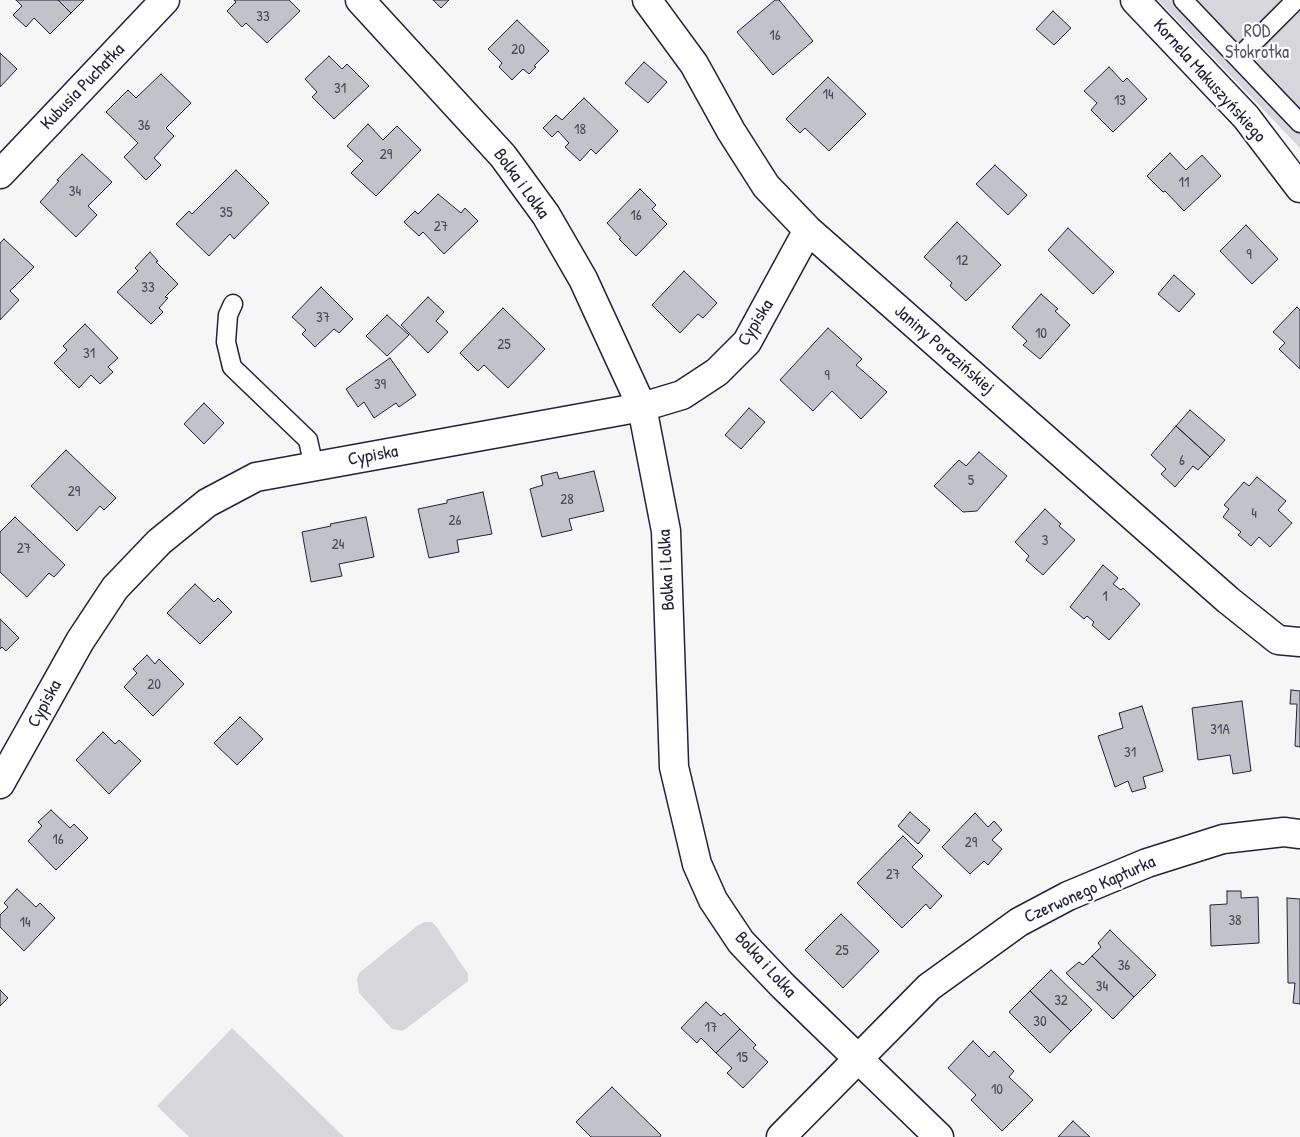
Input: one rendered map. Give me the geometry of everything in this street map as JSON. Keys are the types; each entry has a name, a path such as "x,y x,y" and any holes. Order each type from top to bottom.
{"street":[{"name":"Kubusia Puchatka","path":"0,174 165,0"},
{"name":"Bolka i Lolka","path":"360,0 503,156 546,215 582,279 642,407 666,531 674,767 697,864 712,900 741,942 783,986 939,1137"},
{"name":"Janiny Porazińskiej","path":"647,0 694,64 731,130 766,186 808,230 1228,600 1278,640 1300,642"},
{"name":"Kornela Makuszyńskiego","path":"1135,0 1246,118 1300,188"},
{"name":"Cypiska","path":"0,784 80,641 115,588 159,542 207,503 256,477 642,407 682,395 717,372 747,342 808,230"},
{"name":"Czerwonego Kapturka","path":"781,1137 930,987 1019,922 1068,896 1147,863 1223,839 1284,832 1300,834"}],"lane":[{"path":"1183,0 1300,123"},
{"path":"1238,58 1296,0"},
{"path":"233,304 228,315 226,342 232,367 308,440 314,467"}],"green space":[{"name":"ROD Stokrotka","path":"1158,0 1300,0 1300,148"},
{"path":"424,922 432,922 436,926 468,974 468,981 407,1028 402,1031 392,1029 359,993 357,979 359,973"},
{"path":"232,1028 344,1137 189,1137 157,1106"}],"building":[{"path":"16,0 58,0 71,13 50,34 34,18 26,27 13,15 22,6"},
{"path":"58,0 84,0 71,13"},
{"path":"234,0 289,0 300,11 267,43 246,23 242,27 227,11 236,2"},
{"path":"433,0 449,0 441,8"},
{"path":"775,0 779,0 813,41 773,75 737,32"},
{"path":"1053,11 1071,28 1054,45 1036,29"},
{"path":"517,20 549,51 529,74 523,69 512,80 499,67 502,63 488,49"},
{"path":"0,53 17,69 0,87"},
{"path":"329,56 342,69 347,64 369,86 334,119 312,97 317,92 305,79"},
{"path":"644,62 667,82 648,103 625,83"},
{"path":"1109,67 1123,82 1127,78 1147,99 1113,132 1091,110 1097,103 1084,91"},
{"path":"161,74 191,103 166,128 174,136 154,158 161,165 146,180 124,157 138,143 106,112 128,90 136,98"},
{"path":"828,77 866,114 829,151 805,128 800,133 786,119"},
{"path":"584,98 618,131 596,154 591,149 580,161 565,147 569,143 558,131 552,137 543,128 556,115 562,120"},
{"path":"368,124 383,140 397,126 421,150 376,196 351,173 363,161 347,146"},
{"path":"1170,153 1186,170 1202,155 1221,176 1184,211 1147,176"},
{"path":"82,154 112,182 88,206 97,215 76,237 40,202 59,181 57,180"},
{"path":"995,165 1027,195 1008,215 976,184"},
{"path":"236,170 269,203 234,239 230,234 209,256 176,224 189,211 192,214"},
{"path":"640,189 656,205 652,209 667,224 636,256 619,239 621,238 607,223"},
{"path":"438,194 461,213 465,208 478,221 444,254 423,232 419,236 404,222 415,211 418,214"},
{"path":"957,222 1001,265 966,301 950,286 952,283 924,257"},
{"path":"1246,225 1278,259 1252,284 1220,251"},
{"path":"1068,228 1114,272 1093,294 1048,250"},
{"path":"4,239 34,267 10,291 19,300 0,320 0,243"},
{"path":"150,252 158,261 156,262 178,284 165,297 168,298 159,308 163,312 151,324 117,292 138,271 135,268"},
{"path":"684,271 717,303 703,318 698,314 680,333 652,305"},
{"path":"1174,275 1195,294 1179,312 1158,294"},
{"path":"321,287 353,319 339,333 334,329 315,347 302,334 306,330 292,317"},
{"path":"1041,294 1058,309 1055,311 1070,325 1040,359 1023,345 1027,341 1012,327"},
{"path":"428,297 444,312 436,321 448,332 428,353 401,325"},
{"path":"1297,307 1300,310 1300,369 1279,349 1285,343 1273,332"},
{"path":"503,308 545,349 508,388 484,365 478,371 460,353"},
{"path":"387,315 409,335 387,356 366,336"},
{"path":"85,324 118,358 108,367 113,372 100,384 91,375 79,388 54,363 67,350 63,346"},
{"path":"828,328 862,359 856,365 887,392 861,419 832,391 813,411 780,380"},
{"path":"390,358 416,395 399,407 396,403 374,418 364,402 358,407 346,389"},
{"path":"204,403 224,423 204,444 184,424"},
{"path":"749,408 765,422 741,449 725,435"},
{"path":"1190,410 1225,440 1210,457 1176,426"},
{"path":"1176,426 1210,457 1198,470 1193,466 1175,487 1161,474 1166,469 1151,455"},
{"path":"66,450 116,498 104,510 100,506 77,531 31,486"},
{"path":"979,452 1007,476 977,511 963,512 934,486 959,460 966,466"},
{"path":"594,471 604,511 569,519 572,530 542,537 530,489 543,485 541,476 557,472 559,479"},
{"path":"1257,477 1286,501 1278,510 1292,523 1270,547 1259,537 1251,546 1238,535 1241,532 1223,517 1229,509 1224,505 1244,482 1249,486"},
{"path":"483,492 492,534 457,540 459,552 429,558 418,509 447,503 447,500"},
{"path":"1045,509 1061,524 1059,526 1075,540 1043,575 1026,560 1029,556 1015,542"},
{"path":"15,517 65,565 54,577 49,573 27,597 0,572 0,532"},
{"path":"366,517 374,557 339,564 342,576 311,582 302,532"},
{"path":"1103,565 1118,578 1113,584 1121,590 1123,588 1140,604 1109,640 1092,625 1094,622 1087,616 1084,619 1070,607"},
{"path":"195,584 214,602 218,598 232,612 200,644 167,613"},
{"path":"0,619 19,638 6,651 2,647 0,649"},
{"path":"147,655 155,664 159,659 184,684 153,716 124,687 137,673 133,669"},
{"path":"1291,690 1300,691 1300,747 1295,746 1297,704 1290,704"},
{"path":"1242,701 1251,771 1233,774 1230,755 1198,760 1192,708"},
{"path":"1142,706 1163,771 1143,777 1146,788 1132,792 1128,781 1115,787 1098,736 1123,728 1119,713"},
{"path":"240,717 263,739 237,765 214,743"},
{"path":"103,732 115,744 119,740 141,761 109,794 76,760"},
{"path":"51,810 70,828 74,824 88,838 56,870 28,841 42,826 38,822"},
{"path":"910,812 930,830 918,844 898,826"},
{"path":"975,813 988,827 994,821 1002,830 992,840 1002,849 988,865 984,861 970,874 942,847"},
{"path":"903,836 923,856 912,867 942,896 930,909 926,904 902,928 857,883"},
{"path":"17,889 36,907 40,903 55,918 24,951 0,927 0,915 8,907 4,903"},
{"path":"1227,891 1241,891 1241,898 1258,897 1259,943 1211,946 1210,905 1227,904"},
{"path":"1287,898 1300,899 1300,1004 1293,1003 1295,983 1288,983"},
{"path":"841,914 879,951 843,988 805,950"},
{"path":"1110,930 1156,975 1134,997 1092,956 1101,947 1098,943"},
{"path":"1092,956 1134,997 1113,1019 1066,973 1079,962 1083,965"},
{"path":"1051,970 1092,1010 1071,1031 1030,991"},
{"path":"0,990 8,998 0,1006"},
{"path":"1030,991 1071,1031 1050,1053 1009,1012"},
{"path":"706,1002 721,1016 724,1013 740,1029 716,1053 701,1038 697,1043 681,1028"},
{"path":"740,1029 756,1045 753,1048 768,1062 743,1088 727,1073 732,1068 716,1053"},
{"path":"973,1041 989,1057 994,1051 1014,1071 1009,1077 1033,1100 1002,1131 971,1100 976,1095 948,1068"},
{"path":"612,1087 661,1135 660,1137 591,1137 576,1122"},
{"path":"1073,1121 1090,1137 1058,1137"}]}
